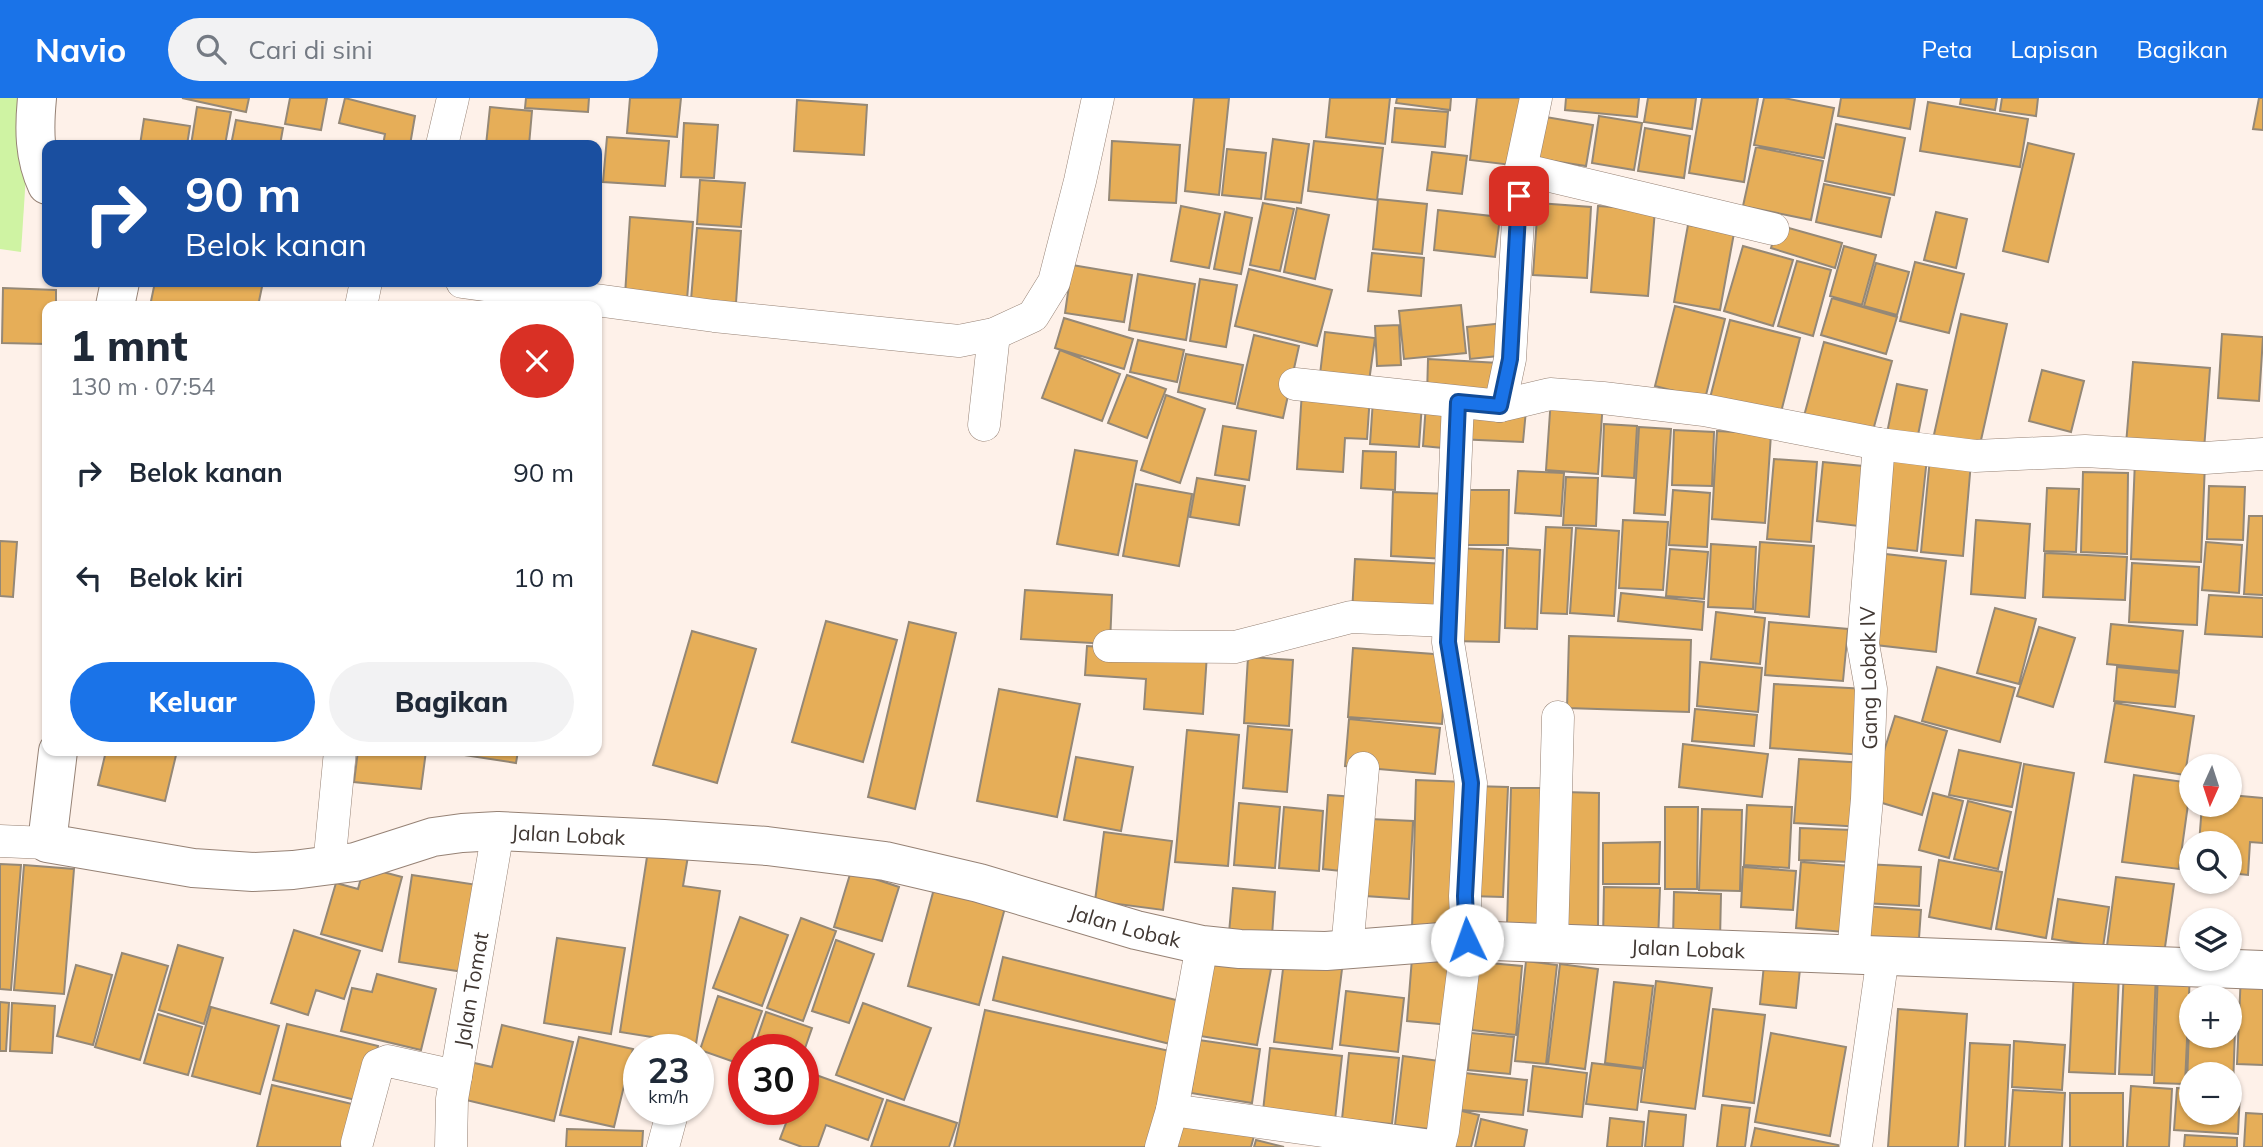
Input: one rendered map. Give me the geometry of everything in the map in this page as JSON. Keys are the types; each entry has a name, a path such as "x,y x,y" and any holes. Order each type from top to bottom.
{"street":[{"path":"37,98 35,125 42,174"},
{"path":"443,140 453,98"},
{"path":"499,287 714,316 959,341 994,334 1033,316 1054,282 1098,98"},
{"path":"1500,406 1510,359 1521,169 1536,98"},
{"path":"1521,169 1773,229"},
{"path":"984,425 994,334"},
{"path":"1295,384 1500,406 1550,394 1603,398 1704,410 1879,444 1975,456 2085,451 2205,458 2263,454"},
{"path":"1172,1111 1439,1147 1467,940 1465,896 1471,783 1448,642 1458,402"},
{"name":"Gang Lobak IV","path":"1856,1147 1868,955 1867,799 1871,689 1863,644 1879,444"},
{"path":"1110,646 1235,647 1351,617 1448,621"},
{"path":"1552,943 1558,717"},
{"path":"47,843 57,756"},
{"path":"329,866 340,756"},
{"path":"1347,950 1363,768"},
{"name":"Jalan Lobak","path":"0,841 47,843 219,871 266,872 355,862 433,837 498,831 767,846 885,860 979,883 1136,930 1202,945 1274,952 1347,950 1467,940 2263,970"},
{"name":"Jalan Tomat","path":"451,1147 452,1099 498,831"},
{"path":"1161,1147 1172,1111 1202,945"},
{"path":"357,1143 378,1065 388,1061 456,1076"},
{"path":"663,1147 669,1125"}],"green space":[{"path":"0,98 31,98 21,252 0,249"}],"building":[{"path":"182,98 249,98 246,112"},
{"path":"290,98 327,98 321,130 285,124"},
{"path":"345,98 415,116 411,140 384,140 385,134 339,123"},
{"path":"526,98 589,98 588,112 525,108"},
{"path":"630,98 681,98 677,137 627,133"},
{"path":"1194,98 1229,98 1219,195 1185,191"},
{"path":"1330,98 1390,98 1385,144 1326,137"},
{"path":"1397,98 1451,98 1450,110 1396,103"},
{"path":"1477,98 1527,98 1520,166 1470,160"},
{"path":"1566,98 1639,98 1637,117 1565,110"},
{"path":"1648,98 1696,98 1692,129 1644,122"},
{"path":"1702,98 1758,98 1744,182 1689,173"},
{"path":"1764,98 1784,98 1834,108 1824,158 1754,145"},
{"path":"1841,98 1915,98 1910,129 1838,116"},
{"path":"1961,98 1997,98 1995,110 1960,104"},
{"path":"2002,98 2038,98 2036,116 2000,111"},
{"path":"2259,98 2263,98 2263,130 2253,129"},
{"path":"797,100 867,105 864,155 794,151"},
{"path":"1928,102 2028,119 2020,167 1920,151"},
{"path":"197,107 231,112 226,140 192,140"},
{"path":"490,107 532,111 529,140 487,140"},
{"path":"1395,108 1448,112 1445,147 1392,142"},
{"path":"1540,116 1593,125 1586,166 1533,158"},
{"path":"1599,116 1642,123 1634,170 1592,163"},
{"path":"144,119 190,126 188,140 141,140"},
{"path":"236,120 283,128 281,140 232,140"},
{"path":"684,123 718,125 714,178 681,177"},
{"path":"1836,124 1905,138 1894,195 1825,181"},
{"path":"1645,128 1690,136 1684,178 1638,171"},
{"path":"607,137 669,141 665,186 603,182"},
{"path":"1273,139 1309,144 1301,203 1265,199"},
{"path":"1112,141 1180,145 1176,203 1109,200"},
{"path":"1314,141 1383,148 1377,200 1308,191"},
{"path":"2028,143 2074,154 2048,262 2003,251"},
{"path":"1756,147 1823,161 1811,220 1743,206"},
{"path":"1227,149 1266,153 1261,199 1222,195"},
{"path":"1432,152 1467,156 1462,194 1427,190"},
{"path":"700,180 745,183 741,227 697,224"},
{"path":"1824,184 1890,198 1881,237 1816,222"},
{"path":"1378,199 1427,204 1422,254 1373,249"},
{"path":"1263,203 1294,209 1280,271 1250,265"},
{"path":"1538,203 1591,207 1587,278 1533,275"},
{"path":"1181,206 1220,214 1209,268 1171,261"},
{"path":"1598,206 1655,210 1648,296 1591,292"},
{"path":"1297,208 1329,215 1315,279 1284,272"},
{"path":"1438,210 1500,217 1495,257 1434,250"},
{"path":"1225,212 1252,218 1241,274 1214,269"},
{"path":"1936,212 1967,219 1956,268 1924,260"},
{"path":"630,217 693,222 687,300 625,295"},
{"path":"1688,225 1734,233 1720,310 1674,302"},
{"path":"1778,225 1842,243 1835,268 1771,248"},
{"path":"697,228 741,231 736,303 691,300"},
{"path":"1743,246 1793,260 1773,326 1724,311"},
{"path":"1844,246 1876,255 1862,305 1830,296"},
{"path":"1372,253 1424,258 1421,296 1368,291"},
{"path":"1797,261 1831,270 1813,336 1778,326"},
{"path":"1915,262 1964,274 1949,333 1900,321"},
{"path":"1876,263 1909,272 1897,315 1864,306"},
{"path":"1072,265 1132,275 1124,322 1065,313"},
{"path":"1249,269 1332,290 1317,346 1235,326"},
{"path":"1138,274 1195,284 1186,340 1129,330"},
{"path":"1200,279 1237,285 1226,347 1190,341"},
{"path":"154,287 262,287 259,301 151,301"},
{"path":"3,288 56,290 56,301 42,301 42,344 2,343"},
{"path":"1832,298 1897,317 1886,354 1821,335"},
{"path":"1461,305 1466,353 1404,359 1399,311"},
{"path":"1675,306 1725,319 1705,399 1655,386"},
{"path":"1961,314 2007,324 1979,449 1933,439"},
{"path":"1064,318 1133,339 1124,369 1055,348"},
{"path":"1730,320 1800,338 1780,416 1710,398"},
{"path":"1504,323 1508,355 1470,359 1467,327"},
{"path":"1399,325 1401,365 1377,366 1375,326"},
{"path":"1325,332 1375,338 1368,389 1319,383"},
{"path":"2222,334 2263,337 2259,401 2218,398"},
{"path":"1254,335 1299,346 1283,418 1237,408"},
{"path":"1138,340 1184,350 1177,382 1130,372"},
{"path":"1824,342 1892,361 1872,434 1804,416"},
{"path":"1060,350 1120,374 1102,421 1042,398"},
{"path":"1186,354 1243,365 1235,404 1178,392"},
{"path":"1428,359 1499,363 1497,401 1427,396"},
{"path":"2133,362 2210,368 2204,450 2126,444"},
{"path":"2042,370 2084,381 2071,432 2029,421"},
{"path":"1127,375 1166,389 1147,438 1108,423"},
{"path":"1897,384 1927,390 1916,445 1886,438"},
{"path":"1302,391 1370,395 1367,439 1345,438 1343,472 1297,469"},
{"path":"1166,395 1205,409 1180,483 1141,470"},
{"path":"1551,398 1603,401 1598,474 1546,470"},
{"path":"1373,400 1422,403 1419,447 1370,444"},
{"path":"1426,404 1456,407 1453,449 1423,446"},
{"path":"1459,406 1526,410 1523,442 1457,439"},
{"path":"1604,424 1637,426 1634,478 1602,476"},
{"path":"1223,426 1256,431 1249,480 1215,475"},
{"path":"1639,427 1671,429 1665,515 1634,513"},
{"path":"1674,430 1714,432 1712,486 1672,485"},
{"path":"1717,431 1771,434 1765,523 1712,519"},
{"path":"1075,450 1137,461 1118,555 1057,544"},
{"path":"1363,451 1396,452 1395,490 1361,488"},
{"path":"1883,454 1927,458 1917,551 1873,546"},
{"path":"1930,458 1971,462 1963,556 1921,552"},
{"path":"1774,459 1817,462 1811,542 1767,539"},
{"path":"2135,460 2205,463 2201,562 2131,559"},
{"path":"1823,462 1873,467 1867,527 1817,521"},
{"path":"1518,471 1564,473 1561,516 1515,513"},
{"path":"2083,472 2128,473 2127,554 2081,552"},
{"path":"1566,477 1598,478 1596,526 1563,525"},
{"path":"1197,478 1245,486 1239,525 1190,517"},
{"path":"1136,484 1192,494 1179,566 1123,556"},
{"path":"2209,486 2245,487 2243,540 2207,539"},
{"path":"2047,488 2079,489 2076,552 2044,551"},
{"path":"1454,490 1509,490 1508,545 1454,545"},
{"path":"1673,490 1710,493 1707,547 1669,545"},
{"path":"1393,492 1450,494 1447,559 1391,556"},
{"path":"2249,516 2263,516 2263,595 2244,594"},
{"path":"1623,520 1668,522 1663,590 1619,588"},
{"path":"1976,520 2030,524 2025,598 1971,594"},
{"path":"1546,527 1572,528 1567,614 1541,613"},
{"path":"1576,528 1619,531 1614,616 1570,613"},
{"path":"0,541 17,542 13,597 0,596"},
{"path":"1760,542 1814,546 1809,617 1755,612"},
{"path":"2206,542 2242,545 2239,593 2202,590"},
{"path":"1711,544 1756,547 1753,609 1708,607"},
{"path":"1454,548 1503,550 1499,642 1451,641"},
{"path":"1507,548 1540,550 1537,629 1505,628"},
{"path":"1670,549 1708,552 1704,599 1666,596"},
{"path":"1877,553 1946,561 1936,652 1867,644"},
{"path":"2045,553 2127,557 2125,600 2043,597"},
{"path":"1355,559 1446,564 1443,618 1352,613"},
{"path":"2132,563 2199,567 2197,625 2129,622"},
{"path":"1025,590 1112,595 1110,644 1021,639"},
{"path":"1621,593 1704,602 1702,630 1618,621"},
{"path":"2209,595 2263,598 2263,637 2205,634"},
{"path":"1995,608 2036,619 2019,684 1977,673"},
{"path":"1716,612 1765,618 1760,664 1711,659"},
{"path":"826,621 897,640 863,762 792,742"},
{"path":"909,622 956,633 915,809 868,797"},
{"path":"1769,622 1848,629 1843,681 1765,675"},
{"path":"2111,624 2183,631 2179,671 2107,664"},
{"path":"2039,627 2075,638 2053,707 2017,696"},
{"path":"692,631 756,649 717,783 653,765"},
{"path":"1569,636 1691,640 1689,712 1567,708"},
{"path":"1087,646 1207,654 1203,714 1144,709 1146,679 1085,675"},
{"path":"1353,648 1447,655 1442,724 1348,717"},
{"path":"1248,657 1293,660 1289,726 1244,723"},
{"path":"1700,662 1762,668 1758,712 1697,706"},
{"path":"1937,667 2015,688 2000,742 1922,721"},
{"path":"2117,667 2179,673 2175,707 2114,701"},
{"path":"1774,684 1867,689 1863,755 1770,748"},
{"path":"999,689 1080,704 1057,817 977,801"},
{"path":"2115,703 2194,716 2188,754 2179,754 2179,774 2105,762"},
{"path":"1695,709 1757,715 1754,746 1692,741"},
{"path":"1895,716 1947,731 1922,815 1869,799"},
{"path":"1349,719 1440,728 1435,774 1345,766"},
{"path":"1248,726 1292,730 1287,792 1243,788"},
{"path":"1187,730 1239,735 1228,866 1175,862"},
{"path":"1683,744 1768,754 1762,797 1679,787"},
{"path":"1959,750 2021,763 2012,807 1949,795"},
{"path":"105,756 176,756 165,801 98,785"},
{"path":"357,756 425,756 421,789 354,782"},
{"path":"470,756 517,756 516,763"},
{"path":"1076,757 1133,767 1121,831 1064,820"},
{"path":"1799,759 1866,763 1863,827 1794,823"},
{"path":"2024,764 2074,773 2046,938 1996,929"},
{"path":"2134,775 2179,781 2179,817 2186,817 2184,831 2179,831 2179,869 2122,862"},
{"path":"1416,780 1465,782 1461,932 1412,930"},
{"path":"1472,786 1508,787 1503,897 1469,896"},
{"path":"1511,788 1548,788 1544,927 1507,925"},
{"path":"1564,792 1599,793 1598,926 1563,926"},
{"path":"1933,793 1963,801 1949,858 1919,850"},
{"path":"1328,795 1355,797 1350,872 1323,869"},
{"path":"2242,796 2263,798 2263,843 2250,842 2248,875 2242,874 2242,831 2200,831 2201,817 2242,817"},
{"path":"1968,801 2011,812 1998,869 1954,859"},
{"path":"1239,803 1280,807 1275,868 1234,865"},
{"path":"1747,805 1792,807 1789,868 1744,865"},
{"path":"1284,807 1323,811 1319,871 1279,868"},
{"path":"1665,807 1698,807 1697,889 1665,889"},
{"path":"1702,809 1742,810 1740,891 1699,890"},
{"path":"1370,819 1413,821 1409,899 1365,896"},
{"path":"1800,828 1852,830 1851,862 1799,860"},
{"path":"1104,832 1172,841 1163,910 1095,901"},
{"path":"1660,842 1659,884 1603,884 1603,843"},
{"path":"649,844 689,850 683,886 720,891 698,1034 620,1032"},
{"path":"1939,860 2002,872 1991,929 1929,917"},
{"path":"1801,862 1850,866 1845,932 1796,928"},
{"path":"0,864 21,865 11,990 0,989"},
{"path":"1865,864 1921,867 1919,906 1863,903"},
{"path":"24,865 74,869 64,994 14,990"},
{"path":"364,867 402,877 382,951 321,934 336,883 358,889"},
{"path":"1743,867 1796,871 1793,910 1741,907"},
{"path":"851,871 899,887 882,941 834,927"},
{"path":"412,875 484,886 470,973 399,962"},
{"path":"2116,877 2174,884 2164,954 2107,946"},
{"path":"935,885 1006,904 979,1005 908,986"},
{"path":"1604,887 1660,888 1658,942 1603,940"},
{"path":"1233,888 1275,892 1272,936 1229,933"},
{"path":"1674,892 1721,894 1720,940 1673,939"},
{"path":"2058,899 2109,907 2103,947 2052,939"},
{"path":"1862,906 1921,910 1918,952 1859,948"},
{"path":"740,917 788,935 762,1006 713,988"},
{"path":"801,918 836,931 803,1021 767,1008"},
{"path":"294,930 360,951 344,999 316,990 308,1015 271,1003"},
{"path":"557,938 625,948 611,1034 544,1023"},
{"path":"836,940 874,954 849,1023 812,1011"},
{"path":"178,945 223,958 204,1024 159,1010"},
{"path":"122,953 168,966 140,1060 95,1047"},
{"path":"1285,953 1343,961 1332,1049 1274,1042"},
{"path":"1765,955 1801,959 1796,1008 1760,1004"},
{"path":"1003,957 1188,1003 1178,1046 993,1000"},
{"path":"1412,958 1456,962 1450,1025 1407,1021"},
{"path":"1213,959 1271,969 1257,1045 1200,1036"},
{"path":"1526,961 1557,965 1546,1064 1515,1061"},
{"path":"1478,962 1522,966 1516,1035 1472,1030"},
{"path":"1560,964 1598,969 1585,1069 1548,1064"},
{"path":"76,965 112,975 93,1045 57,1036"},
{"path":"2074,970 2119,973 2115,1074 2069,1072"},
{"path":"2124,970 2156,972 2152,1075 2119,1074"},
{"path":"2158,971 2190,973 2189,985 2179,985 2179,1048 2187,1048 2186,1062 2179,1062 2179,1084 2154,1083"},
{"path":"2241,973 2263,974 2263,1065 2237,1062 2238,1048 2242,1048"},
{"path":"377,974 436,989 421,1050 341,1031 352,988 372,992"},
{"path":"1656,981 1712,988 1695,1109 1641,1102"},
{"path":"1614,982 1653,986 1643,1068 1605,1063"},
{"path":"1346,991 1404,998 1398,1052 1340,1045"},
{"path":"718,996 762,1011 754,1034 728,1034 728,1060 714,1055 714,1034 705,1034"},
{"path":"0,1002 9,1003 6,1051 0,1051"},
{"path":"12,1003 55,1006 52,1053 10,1051"},
{"path":"863,1003 931,1028 904,1100 836,1075"},
{"path":"211,1007 279,1026 260,1094 192,1076"},
{"path":"1713,1009 1765,1015 1754,1103 1703,1096"},
{"path":"1898,1009 1967,1014 1958,1147 1888,1147"},
{"path":"985,1010 1174,1052 1152,1147 954,1147"},
{"path":"766,1012 812,1028 810,1034 758,1034"},
{"path":"158,1014 202,1027 188,1075 144,1063"},
{"path":"287,1024 378,1046 364,1102 273,1080"},
{"path":"502,1025 573,1042 554,1121 462,1099 470,1062 492,1067"},
{"path":"1471,1033 1514,1037 1510,1074 1468,1070"},
{"path":"1771,1033 1846,1047 1830,1136 1755,1122"},
{"path":"579,1037 623,1047 623,1090 614,1127 560,1115"},
{"path":"1199,1040 1260,1049 1252,1103 1191,1093"},
{"path":"2014,1041 2065,1045 2062,1090 2012,1087"},
{"path":"1970,1043 2010,1045 2005,1147 1965,1147"},
{"path":"1270,1048 1342,1056 1335,1120 1263,1111"},
{"path":"2188,1048 2234,1048 2234,1062 2188,1062"},
{"path":"1349,1053 1399,1058 1392,1124 1342,1119"},
{"path":"1403,1056 1447,1062 1438,1130 1395,1125"},
{"path":"1592,1063 1642,1069 1637,1110 1586,1104"},
{"path":"1533,1066 1587,1073 1582,1117 1528,1111"},
{"path":"1465,1073 1527,1080 1523,1115 1461,1110"},
{"path":"819,1076 883,1099 868,1140 826,1125 818,1147 802,1147 780,1139 785,1125 819,1125"},
{"path":"272,1085 352,1104 341,1147 257,1147"},
{"path":"2131,1086 2172,1089 2169,1147 2127,1147"},
{"path":"2177,1088 2179,1125 2238,1125 2238,1134 2174,1130"},
{"path":"2013,1090 2065,1093 2062,1147 2009,1147"},
{"path":"2070,1093 2123,1093 2123,1147 2070,1147"},
{"path":"887,1100 957,1123 949,1147 871,1147"},
{"path":"1722,1105 1750,1108 1745,1147 1717,1147"},
{"path":"1453,1109 1479,1115 1471,1147 1444,1147"},
{"path":"1649,1111 1686,1115 1683,1147 1645,1147"},
{"path":"2246,1113 2263,1114 2263,1147 2244,1147"},
{"path":"1178,1117 1254,1136 1251,1147 1171,1147"},
{"path":"1610,1118 1644,1122 1642,1147 1607,1147"},
{"path":"1481,1119 1527,1130 1524,1147 1475,1147"},
{"path":"1755,1128 1838,1145 1838,1147 1751,1147"},
{"path":"567,1129 643,1131 642,1147 566,1147"},
{"path":"2185,1135 2237,1138 2237,1147 2184,1147"},
{"path":"1256,1140 1284,1147 1254,1147"}],"route":[{"path":"1467,940 1465,896 1471,783 1448,642 1458,402 1500,406 1510,359 1519,196"}]}
